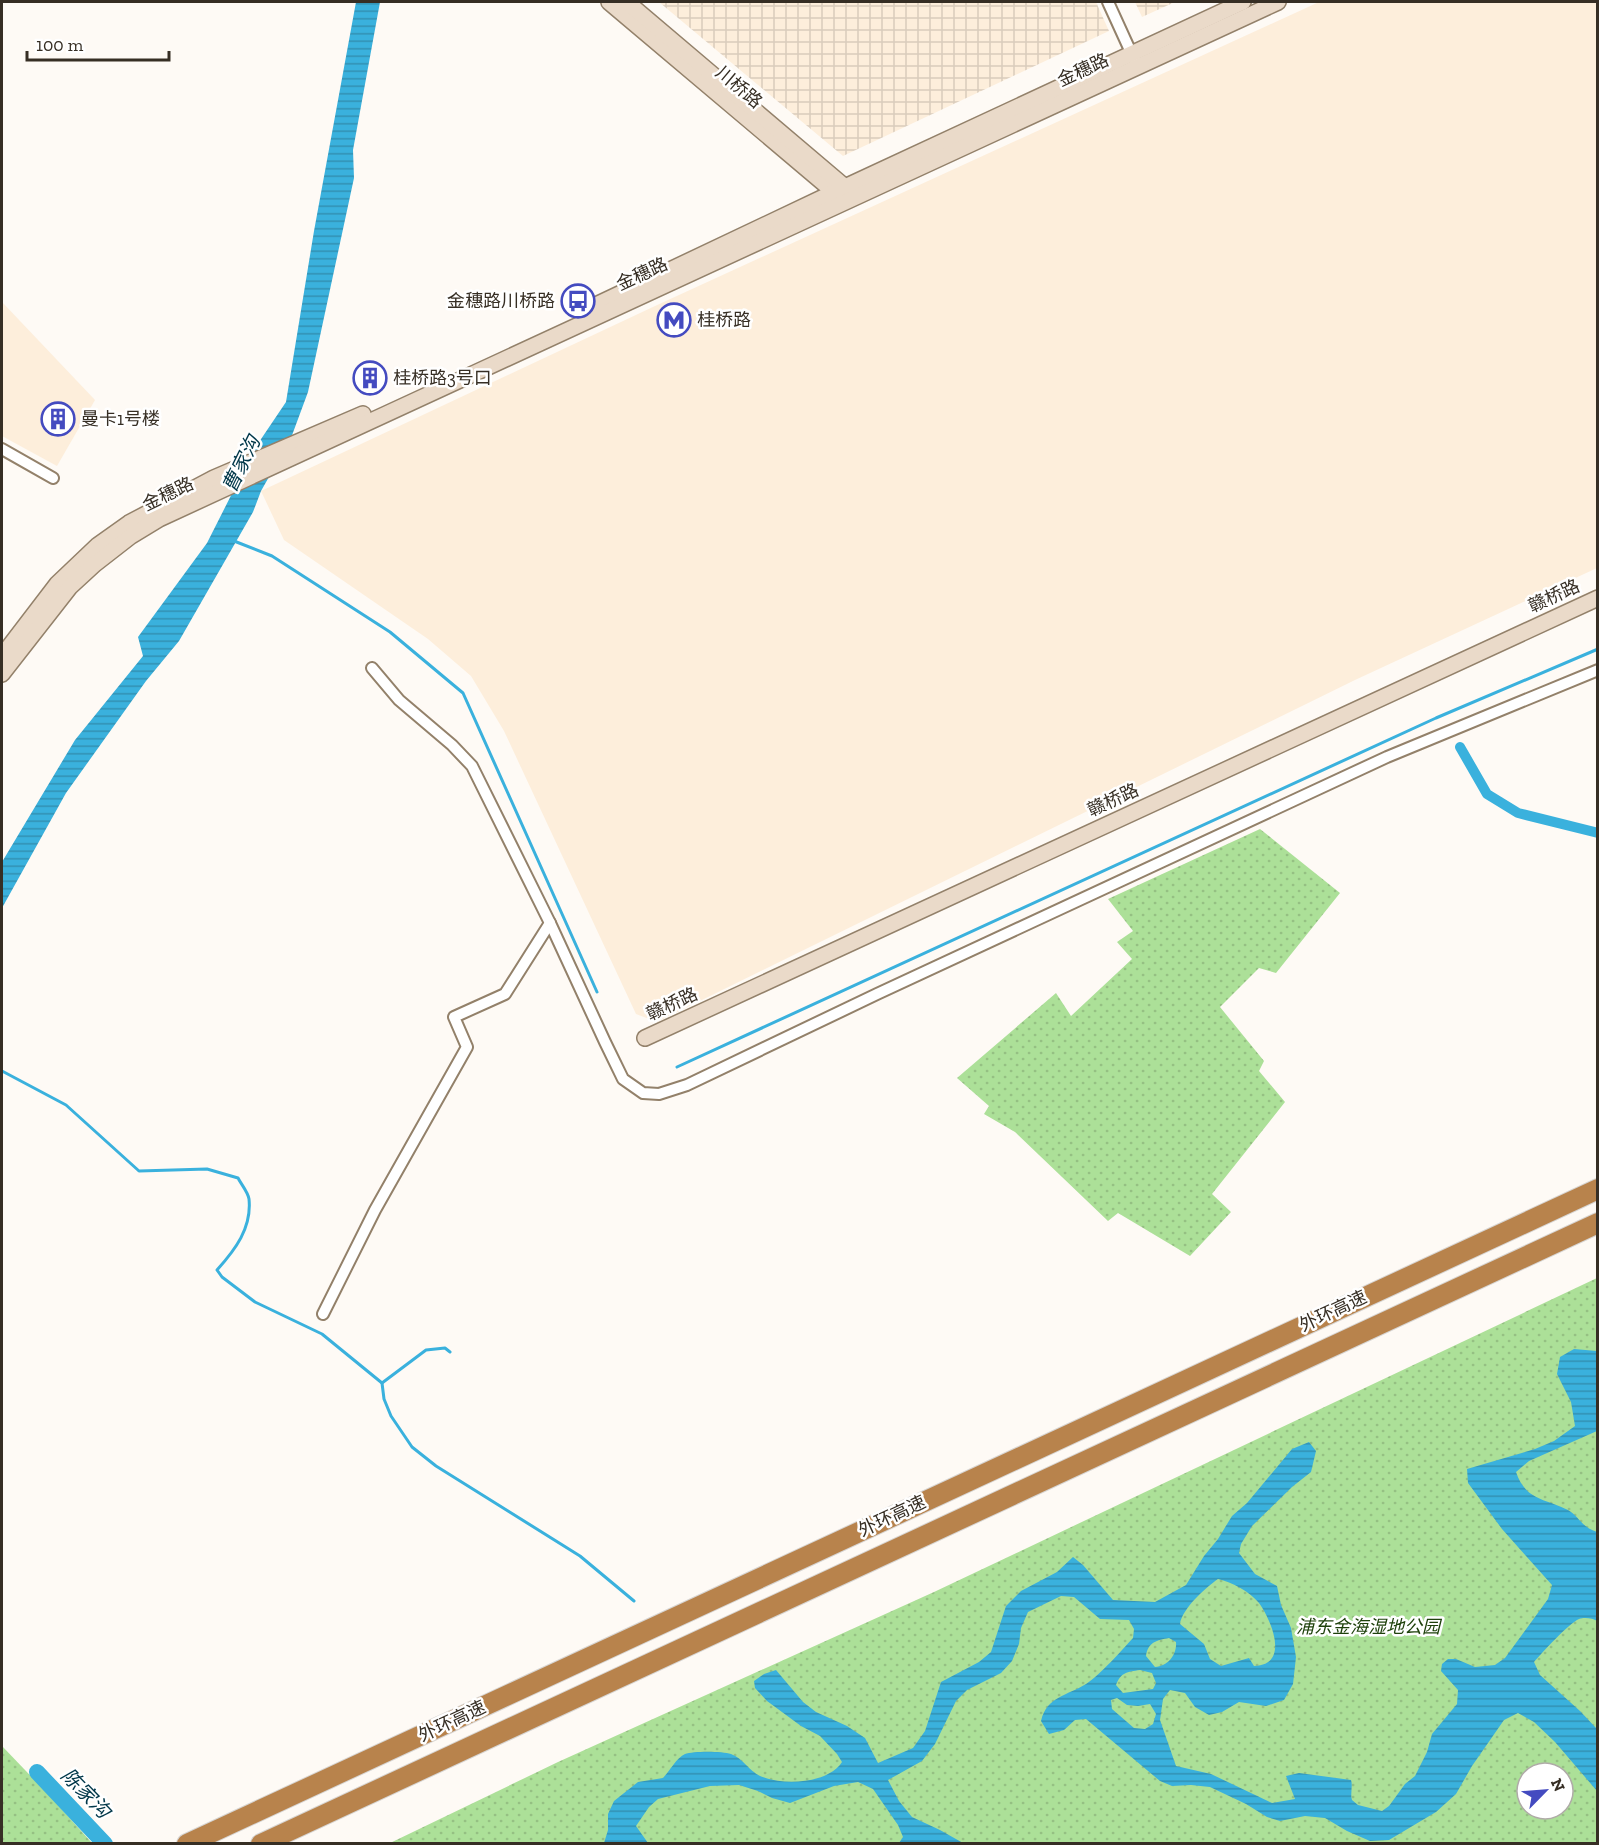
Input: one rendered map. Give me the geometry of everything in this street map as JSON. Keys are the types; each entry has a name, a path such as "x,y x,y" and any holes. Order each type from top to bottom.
{"highway":[{"name":"外环高速","path":"187,1844 1598,1189"},
{"name":"外环高速","path":"261,1844 1598,1223"}],"street":[{"name":"川桥路","path":"609,2 845,194"},
{"name":"川桥路","path":"627,2 845,194"},
{"path":"1108,2 1134,60"},
{"name":"金穗路","path":"1134,60 1243,2"},
{"name":"金穗路","path":"2,656 57,584 98,545 129,523 330,434 1134,60 1278,2"},
{"path":"2,449 53,478"},
{"name":"金穗路","path":"2,674 70,586 95,564 131,536 218,484"},
{"name":"赣桥路","path":"645,1038 1598,598"},
{"path":"372,668 399,700 452,745 472,766 550,923 623,1079 643,1093 659,1094 687,1085 877,994 1387,758 1598,670"},
{"path":"323,1314 375,1209 467,1047 454,1017 505,994 550,923"}],"shaded area":[{"path":"659,2 1096,2 1109,31 843,156"},
{"path":"1135,2 1175,2 1142,17"},
{"path":"1319,2 1597,2 1597,568 1355,680 657,1022 636,1014 504,731 471,676 428,639 284,540 261,491 655,306"},
{"path":"2,302 95,400 57,466 2,436"}],"green space":[{"path":"1260,829 1340,893 1276,973 1259,968 1220,1007 1264,1061 1259,1071 1285,1102 1212,1194 1231,1212 1190,1256 1118,1213 1108,1221 1015,1132 984,1114 989,1106 957,1078 1056,993 1071,1016 1132,959 1117,942 1133,931 1108,899"},
{"name":"浦东金海湿地公园","path":"1597,1278 1597,1843 388,1844 558,1762 934,1592"},
{"path":"2,1746 48,1794 92,1843 2,1843"}],"water":[{"name":"曹家沟","path":"356,2 380,2 353,150 354,178 308,392 291,438 261,491 253,512 179,641 146,681 66,793 2,908 2,862 75,740 143,656 138,637 207,543 255,448 286,402 314,231"},
{"path":"1574,1349 1597,1351 1597,1431 1529,1461 1516,1472 1531,1494 1568,1510 1587,1527 1597,1532 1597,1621 1579,1619 1534,1662 1540,1675 1597,1729 1597,1791 1575,1765 1575,1761 1571,1761 1534,1722 1518,1713 1504,1720 1472,1766 1456,1794 1436,1812 1389,1840 1370,1841 1325,1818 1305,1816 1280,1821 1267,1817 1210,1787 1172,1786 1160,1781 1086,1719 1075,1720 1064,1730 1049,1734 1041,1721 1053,1701 1092,1680 1133,1638 1134,1629 1129,1620 1100,1619 1074,1597 1061,1596 1028,1612 1012,1661 1001,1673 967,1690 956,1701 935,1744 922,1761 888,1780 899,1801 912,1817 963,1843 899,1843 903,1837 898,1825 873,1789 858,1782 834,1786 790,1803 739,1785 710,1786 658,1799 649,1807 636,1826 648,1843 604,1843 608,1830 608,1814 614,1801 638,1782 663,1778 676,1761 685,1754 721,1752 731,1754 760,1776 792,1782 816,1779 826,1775 842,1762 820,1736 801,1726 767,1701 755,1688 754,1681 776,1670 803,1702 816,1712 847,1726 865,1738 878,1763 913,1748 925,1731 941,1682 979,1662 991,1652 1006,1606 1021,1591 1057,1572 1073,1557 1083,1565 1113,1600 1155,1602 1186,1585 1232,1516 1247,1503 1292,1449 1309,1442 1316,1451 1311,1472 1252,1526 1241,1544 1239,1553 1255,1574 1277,1586 1281,1605 1291,1628 1296,1657 1293,1684 1284,1700 1266,1706 1239,1702 1222,1712 1209,1715 1195,1707 1185,1693 1170,1690 1163,1699 1160,1720 1176,1766 1211,1774 1272,1803 1295,1799 1286,1776 1299,1773 1351,1780 1352,1800 1358,1805 1382,1811 1415,1776 1427,1752 1432,1734 1457,1704 1458,1690 1441,1671 1442,1664 1448,1659 1456,1659 1475,1667 1495,1665 1505,1658 1548,1599 1552,1585 1502,1529 1468,1483 1467,1469 1535,1449 1554,1441 1575,1426 1571,1402 1557,1374 1560,1357","holes":["1218,1579 1246,1591 1259,1603 1269,1620 1275,1650 1272,1658 1265,1664 1254,1666 1249,1658 1221,1666 1210,1659 1204,1644 1180,1624 1189,1606","1169,1638 1176,1642 1175,1651 1168,1662 1155,1667 1146,1656 1147,1651 1154,1642","1140,1670 1152,1673 1156,1683 1153,1689 1123,1693 1116,1685 1120,1677 1125,1673","1117,1698 1127,1705 1150,1704 1156,1714 1153,1724 1145,1729 1134,1728 1112,1709 1111,1700"]}],"waterway":[{"path":"234,541 272,556 390,632 463,693 597,992"},
{"path":"677,1067 1436,718 1598,649"},
{"path":"1460,747 1487,794 1518,813 1598,833"},
{"path":"2,1071 66,1105 139,1171 207,1169 238,1178 249,1199 248,1220 241,1238 217,1270 222,1277 255,1302 322,1334 382,1383 426,1350 445,1348 450,1352"},
{"path":"382,1383 384,1399 391,1416 412,1447 436,1466 580,1556 634,1601"},
{"name":"陈家沟","path":"37,1772 105,1844"}],"place":[{"name":"金穗路川桥路","path":"578,301"},
{"name":"桂桥路","path":"674,320"},
{"name":"桂桥路3号口","path":"370,378"},
{"name":"曼卡1号楼","path":"58,419"}]}
